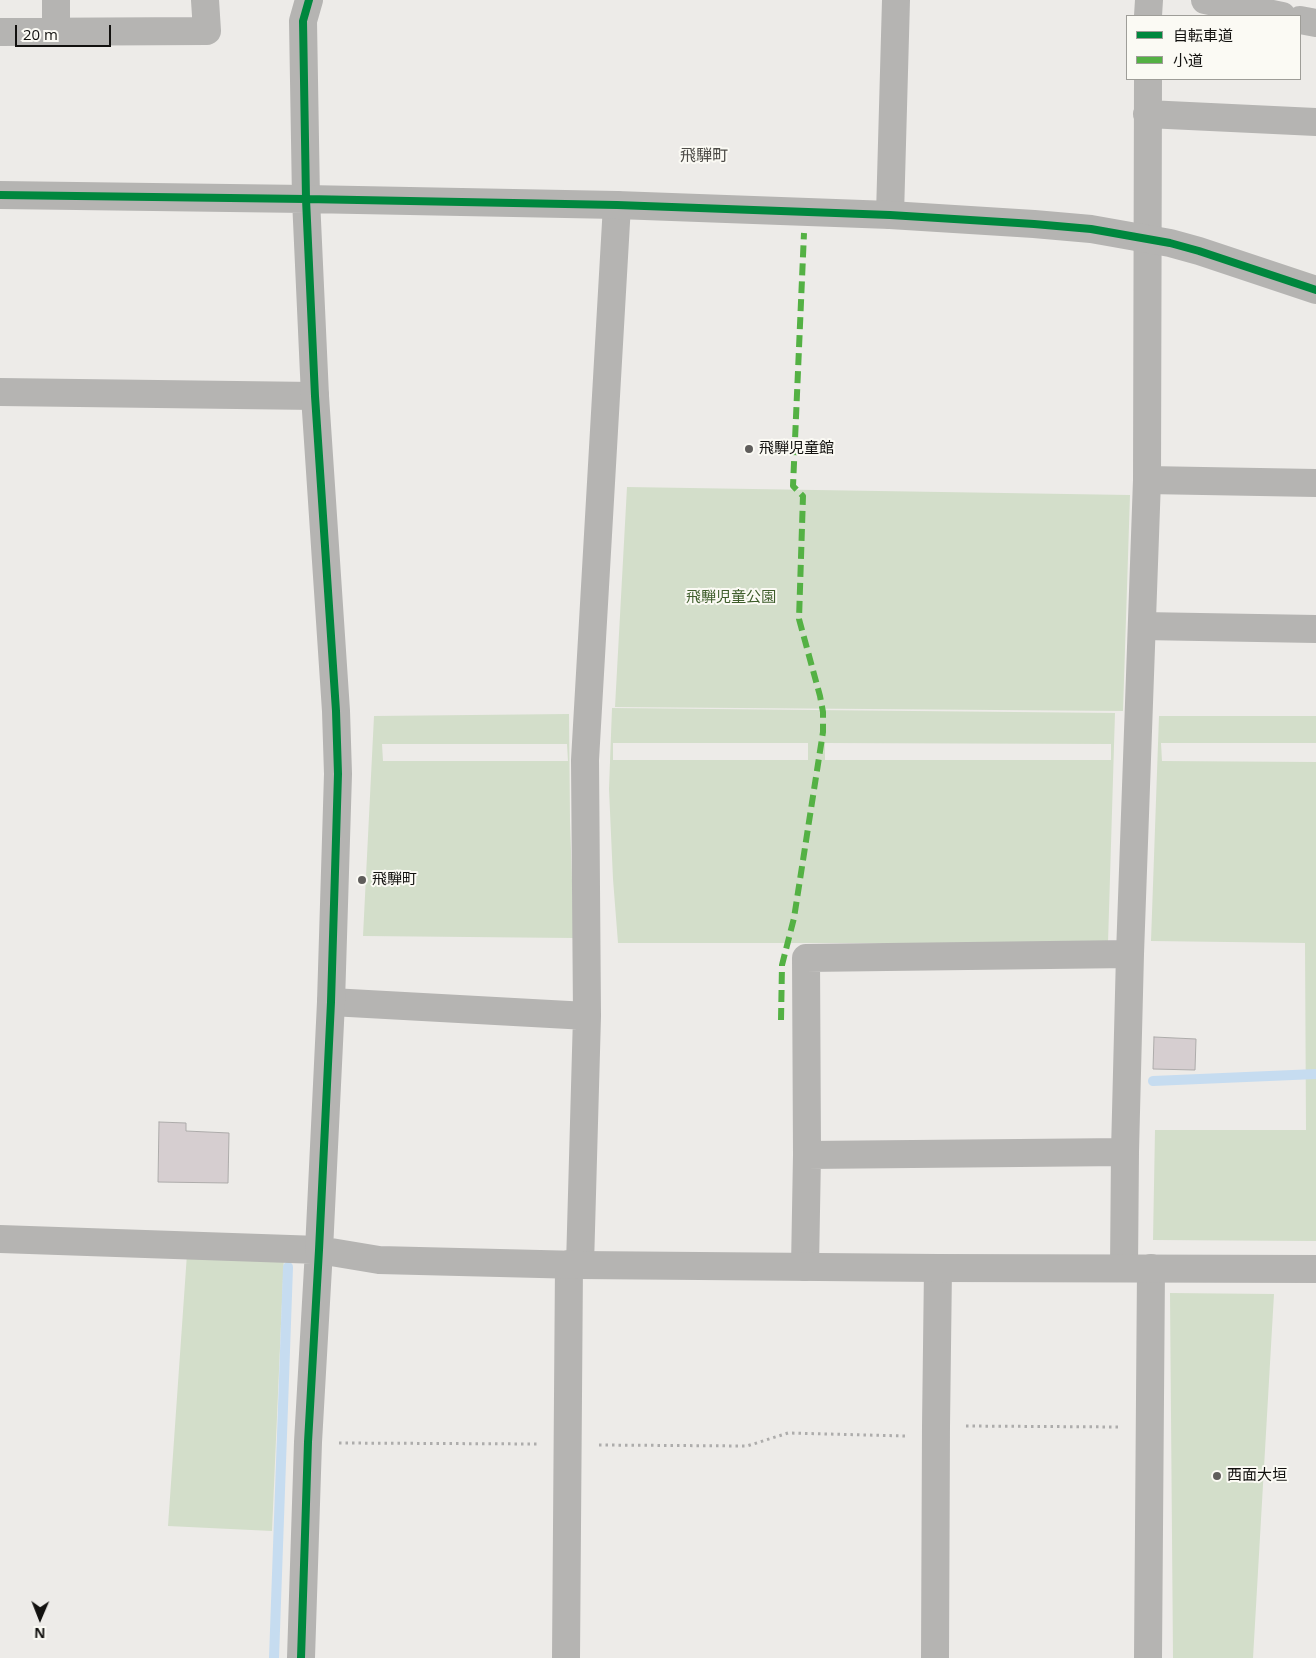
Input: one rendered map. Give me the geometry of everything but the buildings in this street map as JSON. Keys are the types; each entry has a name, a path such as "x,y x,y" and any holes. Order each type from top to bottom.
{"street":[{"path":"56,0 56,32"},
{"path":"0,32 207,30 205,0"},
{"path":"301,1658 308,1442 331,1002 338,774 336,711 316,396 306,199 303,22 309,0"},
{"path":"890,215 896,0"},
{"path":"1148,0 1148,15"},
{"path":"1205,0 1277,15"},
{"path":"1301,20 1316,23"},
{"path":"1124,1268 1130,954 1147,480 1148,80"},
{"path":"1147,114 1316,122"},
{"path":"0,195 617,205 890,215 1081,228 1147,238 1199,251 1316,290"},
{"path":"566,1658 566,1444 587,1016 585,760 617,205"},
{"path":"0,392 316,396"},
{"path":"1147,480 1316,483"},
{"path":"1142,626 1316,629"},
{"path":"805,1267 807,1155 806,958 1130,954"},
{"path":"331,1002 587,1016"},
{"path":"807,1155 1125,1152"},
{"path":"0,1239 319,1250 379,1260 805,1267 1316,1268"},
{"path":"935,1658 938,1268"},
{"path":"1148,1658 1151,1268"}],"path":[{"path":"308,1442 747,1446 788,1433 1151,1428"}],"green space":[{"name":"飛騨児童公園","path":"627,487 1130,495 1123,711 615,707"},
{"path":"612,708 1115,713 1108,943 618,943 609,789","holes":["613,743 808,743 808,760 613,760","825,743 1111,744 1111,760 825,760"]},
{"path":"569,714 574,938 363,936 374,716","holes":["382,744 567,744 568,761 383,761"]},
{"path":"1159,716 1316,716 1316,743 1161,743 1162,761 1316,762 1316,1241 1153,1240 1155,1130 1306,1130 1305,943 1151,941"},
{"path":"187,1254 284,1256 272,1531 168,1526"},
{"name":"西面大垣","path":"1170,1293 1274,1294 1253,1658 1173,1658"}],"waterway":[{"path":"1153,1081 1316,1074"},
{"path":"274,1658 288,1267"}],"marked path":[{"path":"781,1020 782,965 794,918 823,732 823,712 820,696 799,619 803,496 793,486 804,233"}],"cycle path":[{"path":"301,1658 308,1442 331,1002 338,774 336,711 315,396 306,199 303,21 309,0"},
{"path":"0,195 617,205 890,215 1034,224 1091,229 1170,243 1316,290"}],"place":[{"name":"飛騨児童館","path":"749,449"},
{"name":"飛騨町","path":"362,880"},
{"name":"西面大垣","path":"1217,1476"}],"district":[{"name":"飛騨町","path":"704,156"}]}
